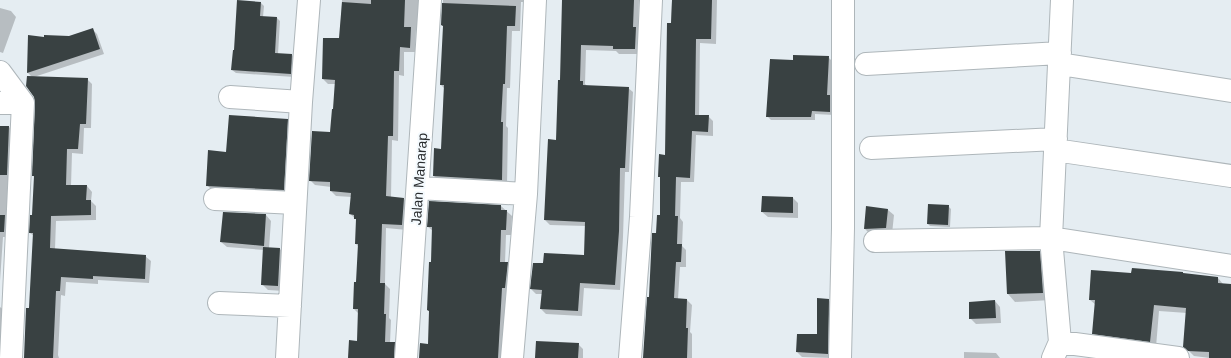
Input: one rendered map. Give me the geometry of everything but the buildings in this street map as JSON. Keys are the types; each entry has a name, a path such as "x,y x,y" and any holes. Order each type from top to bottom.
{"street":[{"path":"287,358 301,102 309,0"},
{"name":"Jalan Manarap","path":"406,358 430,0"},
{"path":"512,358 526,194 535,0"},
{"path":"630,358 641,217 651,0"},
{"path":"840,358 843,228 843,0"},
{"path":"1062,0 1051,238 1057,350 1178,358"},
{"path":"866,64 1060,59 1231,91"},
{"path":"0,72 23,103 11,358"},
{"path":"230,97 301,102"},
{"path":"0,103 23,103"},
{"path":"870,148 1056,145 1231,176"},
{"path":"418,188 526,194"},
{"path":"215,199 295,203"},
{"path":"875,242 1051,238 1231,266"},
{"path":"219,303 290,306"}]}
